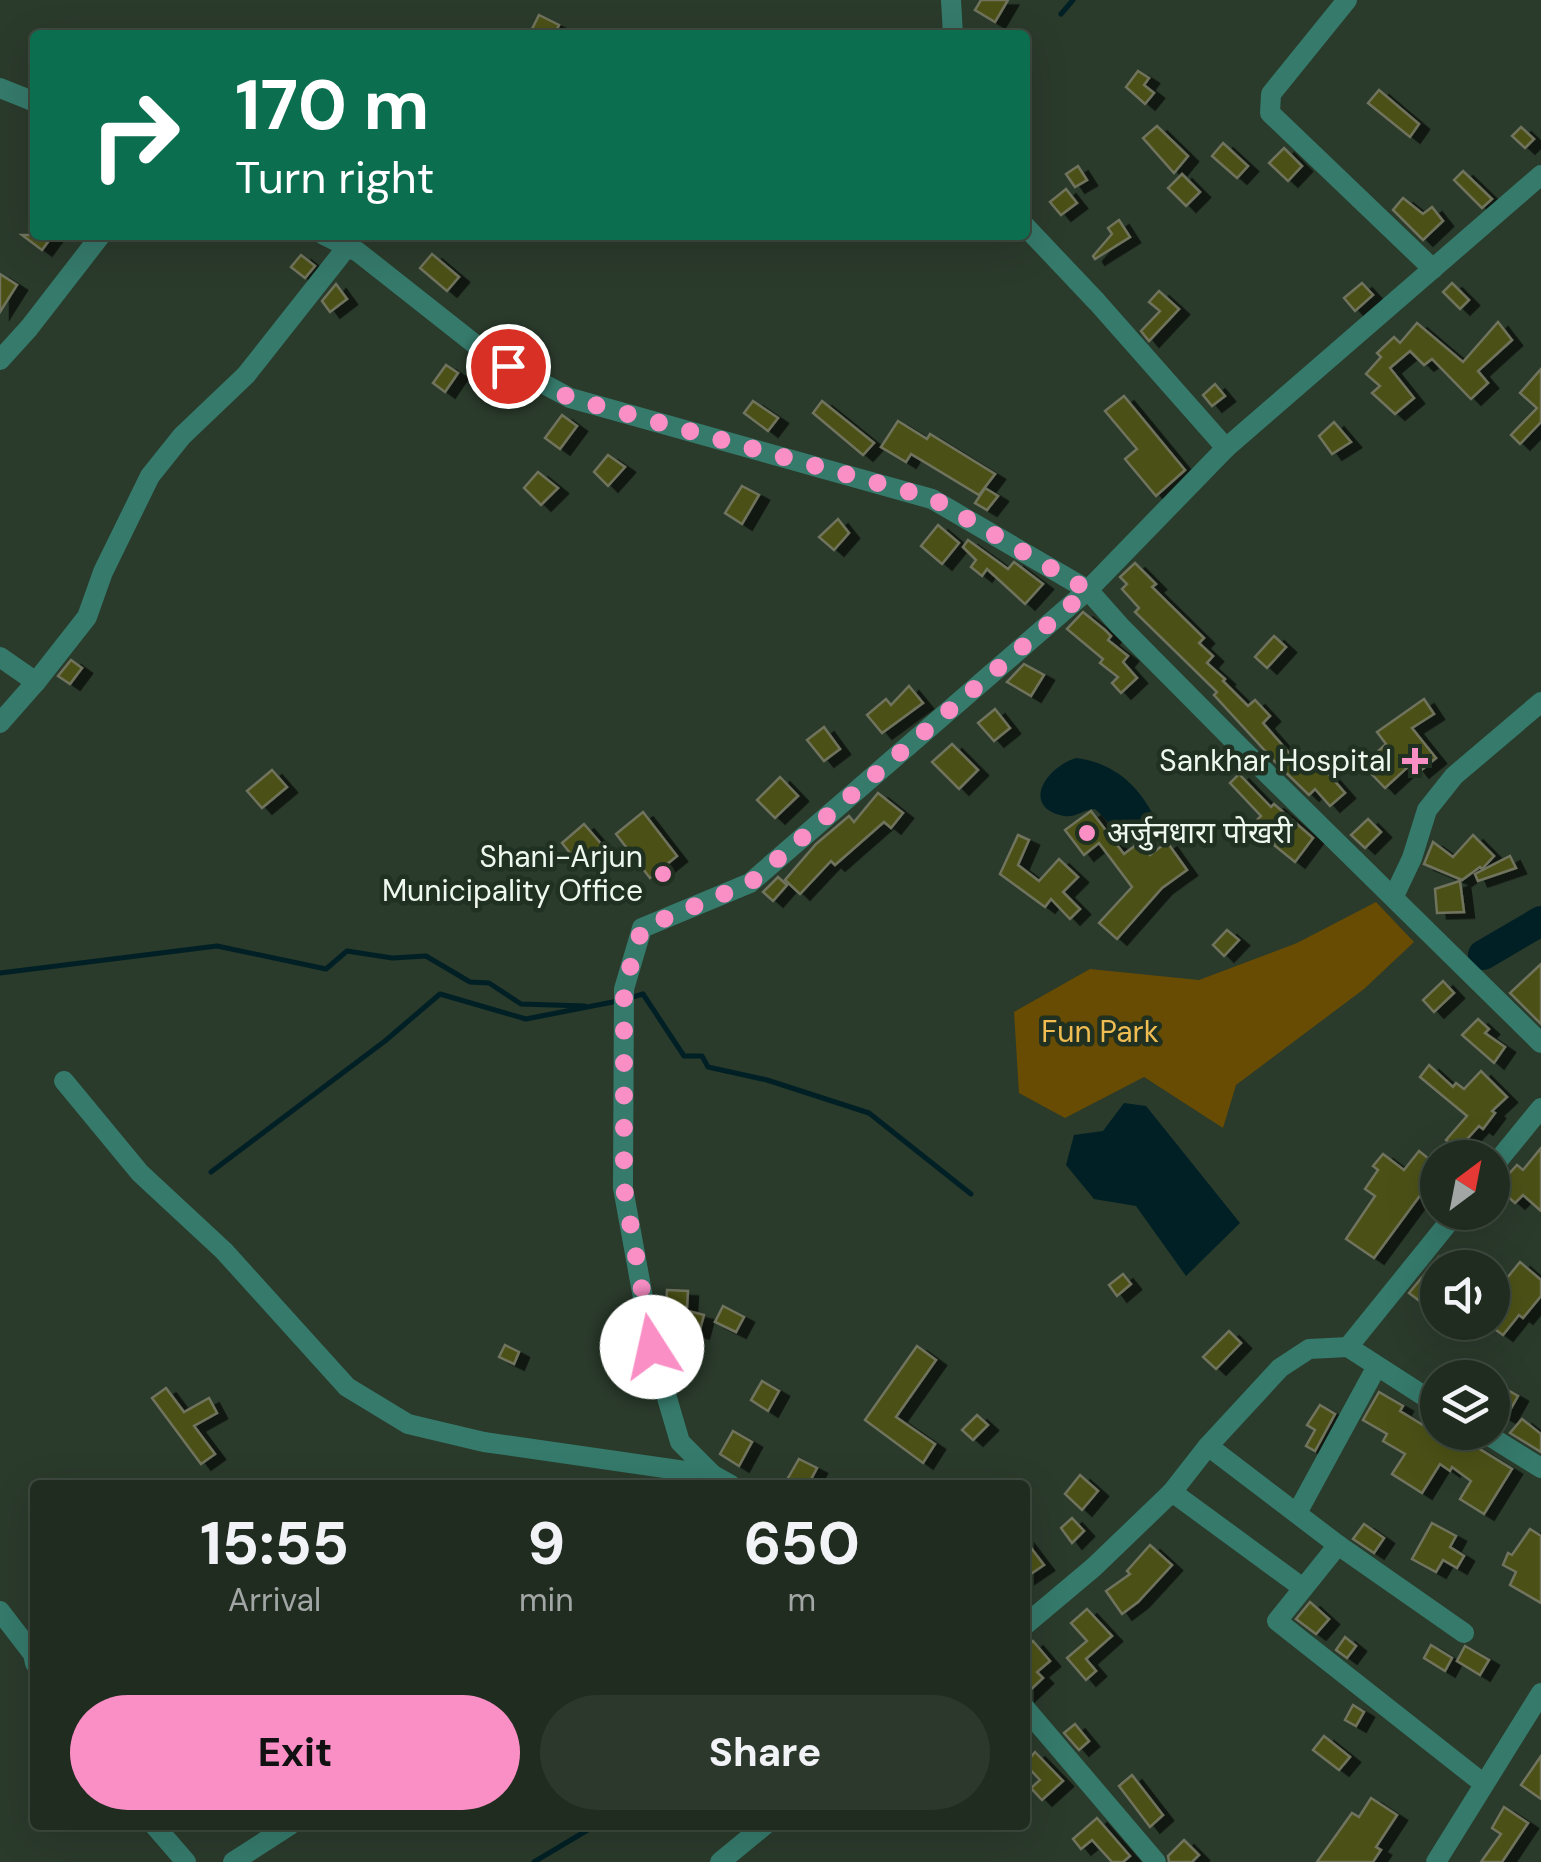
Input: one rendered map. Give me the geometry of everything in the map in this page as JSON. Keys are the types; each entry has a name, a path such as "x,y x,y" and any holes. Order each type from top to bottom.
{"street":[{"path":"951,0 953,30"},
{"path":"1347,0 1271,94 1270,113 1433,269"},
{"path":"0,88 30,100"},
{"path":"722,1480 680,1442 652,1347 624,1188 624,988 642,928 750,883 1088,590 1226,448 1541,176"},
{"path":"1030,231 1226,448"},
{"path":"0,360 30,328 96,240"},
{"path":"334,240 486,352 570,398 932,498 1088,590 1241,748 1541,1043"},
{"path":"0,723 87,617 103,572 150,476 182,436 257,361 347,247"},
{"path":"0,657 36,682"},
{"path":"1394,896 1412,858 1427,810 1454,776 1541,702"},
{"path":"64,1081 140,1173 224,1251 347,1387 408,1424 484,1442 722,1480"},
{"path":"1510,1146 1541,1108"},
{"path":"1348,1347 1442,1230"},
{"path":"1030,1622 1172,1492 1208,1446 1280,1368 1309,1349 1348,1347 1420,1394"},
{"path":"1297,1514 1376,1368"},
{"path":"1208,1446 1338,1545 1464,1633"},
{"path":"1510,1449 1541,1468"},
{"path":"1172,1492 1303,1588"},
{"path":"1338,1545 1277,1621 1484,1784"},
{"path":"0,1612 30,1650"},
{"path":"1436,1862 1541,1693"},
{"path":"1030,1714 1156,1862"},
{"path":"158,1830 186,1862"},
{"path":"233,1862 282,1830"},
{"path":"720,1862 758,1830"}],"green space":[{"name":"Fun Park","path":"1376,902 1414,942 1364,989 1236,1085 1223,1128 1144,1077 1065,1118 1019,1093 1014,1012 1090,969 1199,980 1297,943"}],"water":[{"path":"1076,758 1103,765 1134,787 1156,820 1148,835 1123,836 1095,809 1064,816 1043,804 1042,787 1047,778"},
{"path":"1124,1103 1146,1106 1240,1223 1186,1276 1136,1206 1094,1199 1066,1165 1074,1135 1103,1131"}],"building":[{"path":"981,0 1008,0 995,22 975,10"},
{"path":"539,15 559,25 556,30 532,30"},
{"path":"1138,71 1149,78 1144,85 1154,93 1145,104 1126,87"},
{"path":"1379,90 1419,124 1410,137 1368,103"},
{"path":"1157,126 1188,156 1174,173 1143,138"},
{"path":"1521,127 1534,139 1525,148 1512,136"},
{"path":"1223,143 1248,166 1237,178 1212,156"},
{"path":"1284,148 1302,166 1288,181 1269,163"},
{"path":"1078,166 1087,180 1075,187 1066,174"},
{"path":"1463,171 1492,199 1482,208 1454,180"},
{"path":"1182,174 1200,192 1186,206 1168,188"},
{"path":"1066,189 1077,203 1061,215 1050,202"},
{"path":"1403,198 1423,214 1432,207 1443,221 1423,240 1393,210"},
{"path":"1119,220 1130,237 1095,259 1093,256 1112,234 1108,228"},
{"path":"22,235 30,235 30,240 49,240 42,250"},
{"path":"432,254 459,277 447,291 420,268"},
{"path":"301,255 315,266 305,278 291,267"},
{"path":"0,274 17,285 0,312"},
{"path":"1362,283 1373,295 1355,311 1344,298"},
{"path":"1452,283 1469,300 1460,309 1443,292"},
{"path":"336,284 347,299 330,312 322,301"},
{"path":"1159,291 1179,309 1149,341 1141,331 1160,311 1149,302"},
{"path":"1498,322 1512,340 1478,371 1488,383 1471,399 1432,359 1424,365 1410,351 1390,368 1414,398 1395,414 1372,393 1380,386 1366,374 1381,357 1377,353 1394,337 1400,343 1417,323 1463,362"},
{"path":"446,365 458,373 445,392 433,383"},
{"path":"1541,369 1541,422 1520,444 1511,435 1537,408 1520,393"},
{"path":"1215,384 1225,396 1212,406 1203,395"},
{"path":"1124,396 1185,470 1156,496 1125,459 1137,449 1105,411"},
{"path":"753,401 778,418 768,431 744,413"},
{"path":"822,401 874,443 863,455 813,413"},
{"path":"562,415 577,426 560,449 545,438"},
{"path":"898,421 927,439 930,434 995,474 979,495 911,454 906,462 881,447"},
{"path":"1334,422 1351,442 1332,454 1319,436"},
{"path":"608,455 625,467 608,486 594,472"},
{"path":"538,472 558,488 541,505 524,488"},
{"path":"742,486 759,495 742,524 725,513"},
{"path":"985,488 998,496 987,510 975,503"},
{"path":"838,519 849,533 834,550 819,537"},
{"path":"938,525 959,543 942,564 921,546"},
{"path":"968,540 1008,569 1014,562 1043,584 1025,604 987,569 982,576 971,567 976,560 963,547"},
{"path":"1135,563 1156,584 1152,587 1204,638 1199,643 1213,656 1207,663 1248,706 1255,700 1270,716 1263,723 1306,772 1318,762 1345,793 1330,806 1315,789 1309,795 1278,765 1214,695 1217,692 1135,612 1139,608 1122,589 1127,584 1120,577"},
{"path":"1083,612 1128,656 1123,662 1137,678 1121,693 1112,683 1118,677 1100,663 1103,659 1067,629"},
{"path":"1274,636 1286,647 1267,668 1255,657"},
{"path":"71,660 82,668 70,684 58,676"},
{"path":"1024,664 1044,675 1031,696 1007,682"},
{"path":"909,686 923,703 882,733 867,715 886,699 891,705"},
{"path":"1424,699 1434,714 1412,728 1436,758 1419,772 1412,763 1385,788 1363,765 1386,744 1377,732"},
{"path":"995,709 1010,728 994,741 978,723"},
{"path":"824,727 840,749 824,761 807,740"},
{"path":"952,744 978,770 959,789 932,762"},
{"path":"272,770 287,787 262,808 247,791"},
{"path":"1239,774 1271,807 1274,804 1313,838 1295,862 1255,822 1261,816 1230,783"},
{"path":"780,777 798,796 775,818 757,800"},
{"path":"878,793 903,813 891,828 884,822 835,865 831,861 800,894 785,880 816,844 849,816 854,822"},
{"path":"1091,811 1124,854 1140,842 1150,855 1167,842 1187,870 1162,888 1117,939 1099,923 1132,887 1099,843 1084,855 1065,830"},
{"path":"643,812 677,856 650,878 616,834"},
{"path":"1368,819 1381,832 1365,848 1351,835"},
{"path":"584,824 603,846 578,863 562,843"},
{"path":"1018,835 1029,840 1018,865 1039,881 1059,859 1078,877 1063,892 1080,909 1070,919 1051,899 1045,907 1000,874"},
{"path":"1473,835 1494,856 1482,869 1462,880 1424,864 1433,842 1453,857"},
{"path":"1510,856 1516,868 1478,881 1475,874"},
{"path":"778,877 787,885 773,901 763,892"},
{"path":"1460,881 1464,912 1437,913 1435,889"},
{"path":"1227,930 1239,940 1224,956 1213,945"},
{"path":"1541,964 1541,1024 1510,993"},
{"path":"1443,981 1454,993 1434,1012 1423,1000"},
{"path":"1478,1019 1489,1029 1485,1033 1505,1047 1494,1063 1462,1035"},
{"path":"1429,1065 1453,1087 1456,1083 1464,1089 1481,1071 1507,1097 1492,1111 1495,1113 1483,1129 1479,1126 1466,1140 1446,1140 1467,1116 1420,1077"},
{"path":"1541,1148 1541,1211 1523,1195 1515,1203 1510,1199 1510,1173 1517,1165 1523,1170"},
{"path":"1420,1152 1420,1195 1374,1258 1346,1239 1375,1196 1365,1189 1378,1170 1373,1166 1383,1154 1404,1170"},
{"path":"1520,1262 1541,1280 1541,1296 1523,1318 1519,1315 1510,1326 1510,1274"},
{"path":"1123,1274 1131,1284 1117,1296 1109,1285"},
{"path":"1420,1280 1420,1301 1409,1293"},
{"path":"667,1290 688,1291 687,1307 666,1306"},
{"path":"723,1306 744,1317 736,1332 715,1322"},
{"path":"684,1310 704,1315 699,1333 679,1328"},
{"path":"1229,1331 1241,1343 1216,1369 1203,1357"},
{"path":"505,1345 519,1352 514,1364 499,1357"},
{"path":"917,1346 936,1360 896,1417 935,1444 923,1463 865,1420"},
{"path":"762,1381 779,1391 768,1411 751,1400"},
{"path":"166,1388 184,1412 209,1398 217,1413 194,1426 215,1454 201,1464 152,1398"},
{"path":"1510,1391 1518,1396 1510,1410"},
{"path":"1379,1392 1403,1406 1400,1411 1420,1423 1420,1450 1481,1450 1512,1469 1484,1514 1460,1499 1471,1481 1452,1467 1450,1471 1440,1464 1422,1493 1392,1474 1405,1454 1383,1441 1387,1434 1363,1420"},
{"path":"1320,1405 1335,1414 1315,1451 1306,1446 1315,1430 1307,1425"},
{"path":"977,1415 988,1425 973,1440 962,1430"},
{"path":"1522,1419 1541,1434 1541,1452 1510,1433"},
{"path":"733,1431 752,1442 739,1466 720,1454"},
{"path":"799,1459 817,1468 811,1480 787,1480"},
{"path":"1080,1475 1098,1491 1082,1510 1065,1494"},
{"path":"1072,1518 1084,1531 1072,1543 1061,1528"},
{"path":"1432,1523 1456,1536 1450,1547 1464,1556 1457,1568 1443,1560 1436,1572 1412,1559"},
{"path":"1364,1524 1384,1538 1374,1553 1353,1539"},
{"path":"1530,1529 1541,1536 1541,1603 1510,1585 1516,1572 1503,1565 1508,1553 1512,1555"},
{"path":"1150,1545 1172,1565 1122,1614 1106,1591 1130,1574 1127,1571"},
{"path":"1030,1547 1044,1565 1030,1575"},
{"path":"1310,1602 1329,1619 1316,1634 1296,1619"},
{"path":"1087,1609 1112,1636 1086,1659 1096,1671 1086,1680 1067,1658 1087,1641 1071,1623"},
{"path":"1345,1637 1356,1646 1347,1658 1336,1650"},
{"path":"1033,1641 1050,1661 1037,1672 1043,1678 1030,1690"},
{"path":"1431,1645 1452,1658 1445,1671 1424,1658"},
{"path":"1465,1646 1489,1660 1480,1675 1457,1661"},
{"path":"1353,1705 1364,1712 1356,1726 1345,1720"},
{"path":"1075,1724 1089,1741 1079,1750 1064,1733"},
{"path":"1324,1736 1350,1757 1339,1770 1313,1750"},
{"path":"1035,1752 1063,1781 1042,1800 1031,1788 1040,1780 1030,1769 1030,1758"},
{"path":"1541,1756 1541,1799 1521,1785"},
{"path":"1132,1775 1163,1815 1150,1827 1119,1786"},
{"path":"1371,1798 1397,1815 1376,1847 1381,1850 1373,1862 1317,1862 1352,1813 1359,1817"},
{"path":"1504,1807 1528,1823 1502,1862 1481,1862 1501,1834 1492,1828"},
{"path":"1097,1818 1130,1856 1123,1862 1112,1862 1092,1840 1081,1849 1073,1839"},
{"path":"1184,1840 1199,1855 1192,1862 1169,1862 1168,1856"}],"waterway":[{"path":"1061,14 1073,0"},
{"path":"1483,955 1541,921"},
{"path":"0,973 217,946 326,969 347,951 392,958 426,956 470,982 489,983 521,1004 585,1006"},
{"path":"211,1172 385,1041 440,994 526,1019 618,1001"},
{"path":"629,998 643,994 684,1056 702,1056 708,1067 767,1080 869,1113 971,1194"},
{"path":"534,1862 588,1830"}],"place":[{"name":"Sankhar Hospital","path":"1415,761"},
{"name":"अर्जुनधारा पोखरी","path":"1087,833"},
{"name":"Shani-Arjun Municipality Office","path":"663,874"}],"route":[{"path":"508,366 570,398 932,498 1088,590 750,883 642,928 624,988 624,1188 652,1347"}]}
